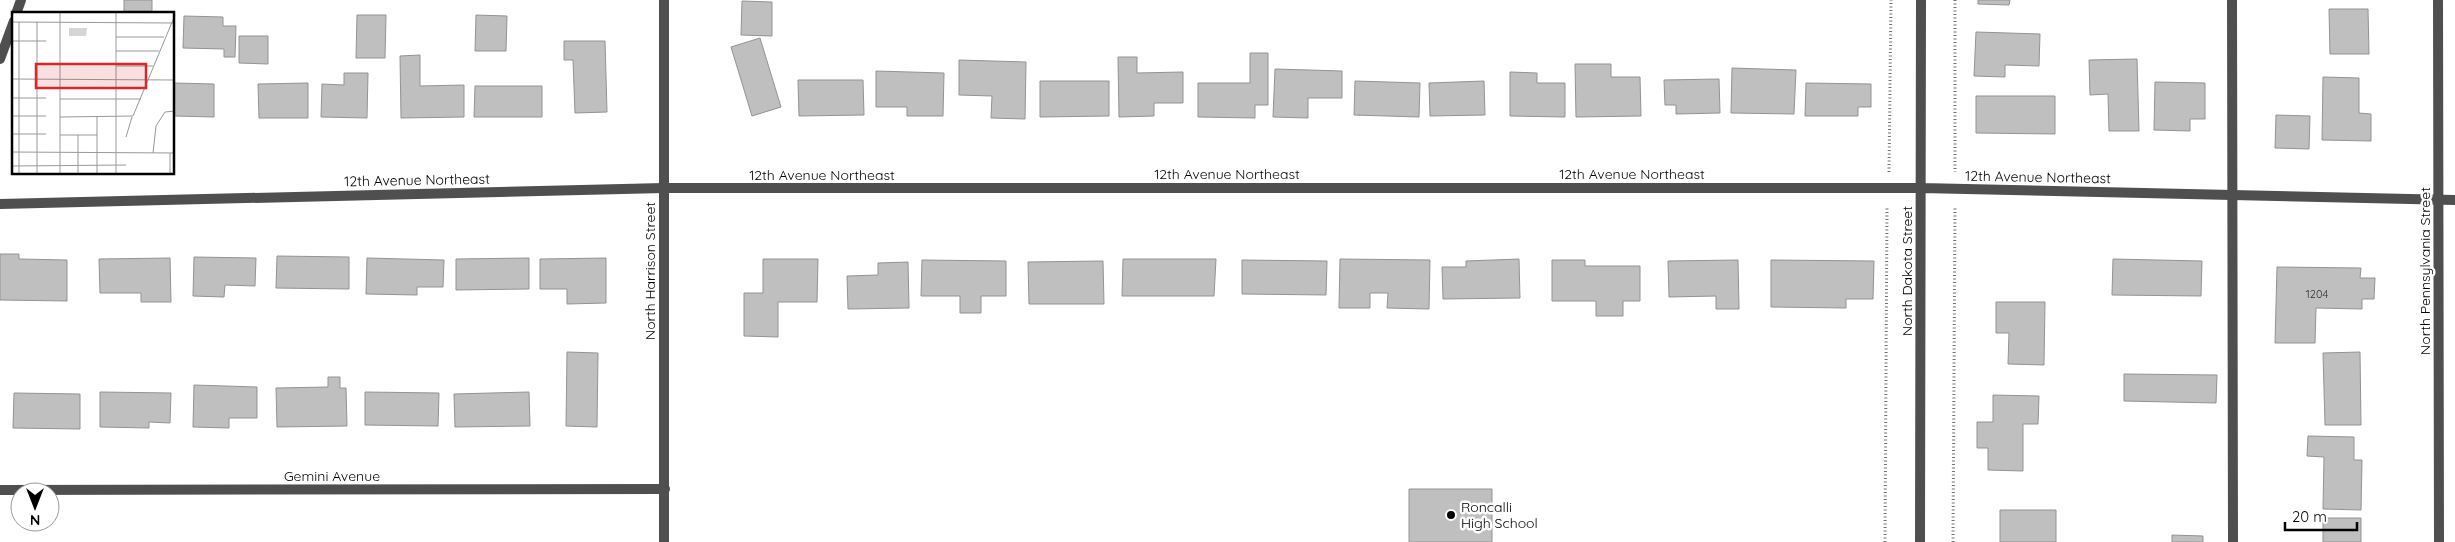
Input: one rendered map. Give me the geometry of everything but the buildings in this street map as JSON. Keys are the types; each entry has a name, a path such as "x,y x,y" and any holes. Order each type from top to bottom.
{"street":[{"path":"17,12 21,0"},
{"name":"North Harrison Street","path":"664,0 664,542"},
{"name":"North Dakota Street","path":"1920,542 1922,0"},
{"path":"2232,0 2234,195 2233,542"},
{"name":"North Pennsylvania Street","path":"2438,0 2439,542"},
{"path":"0,59 12,26"},
{"name":"12th Avenue Northeast","path":"0,204 664,188 1955,188 2455,200"},
{"name":"Gemini Avenue","path":"0,490 665,489"}],"path":[{"path":"1885,542 1887,188 1890,151 1891,0"},
{"path":"1953,542 1955,0"}],"place":[{"name":"Roncalli High School","path":"1451,515"}]}
